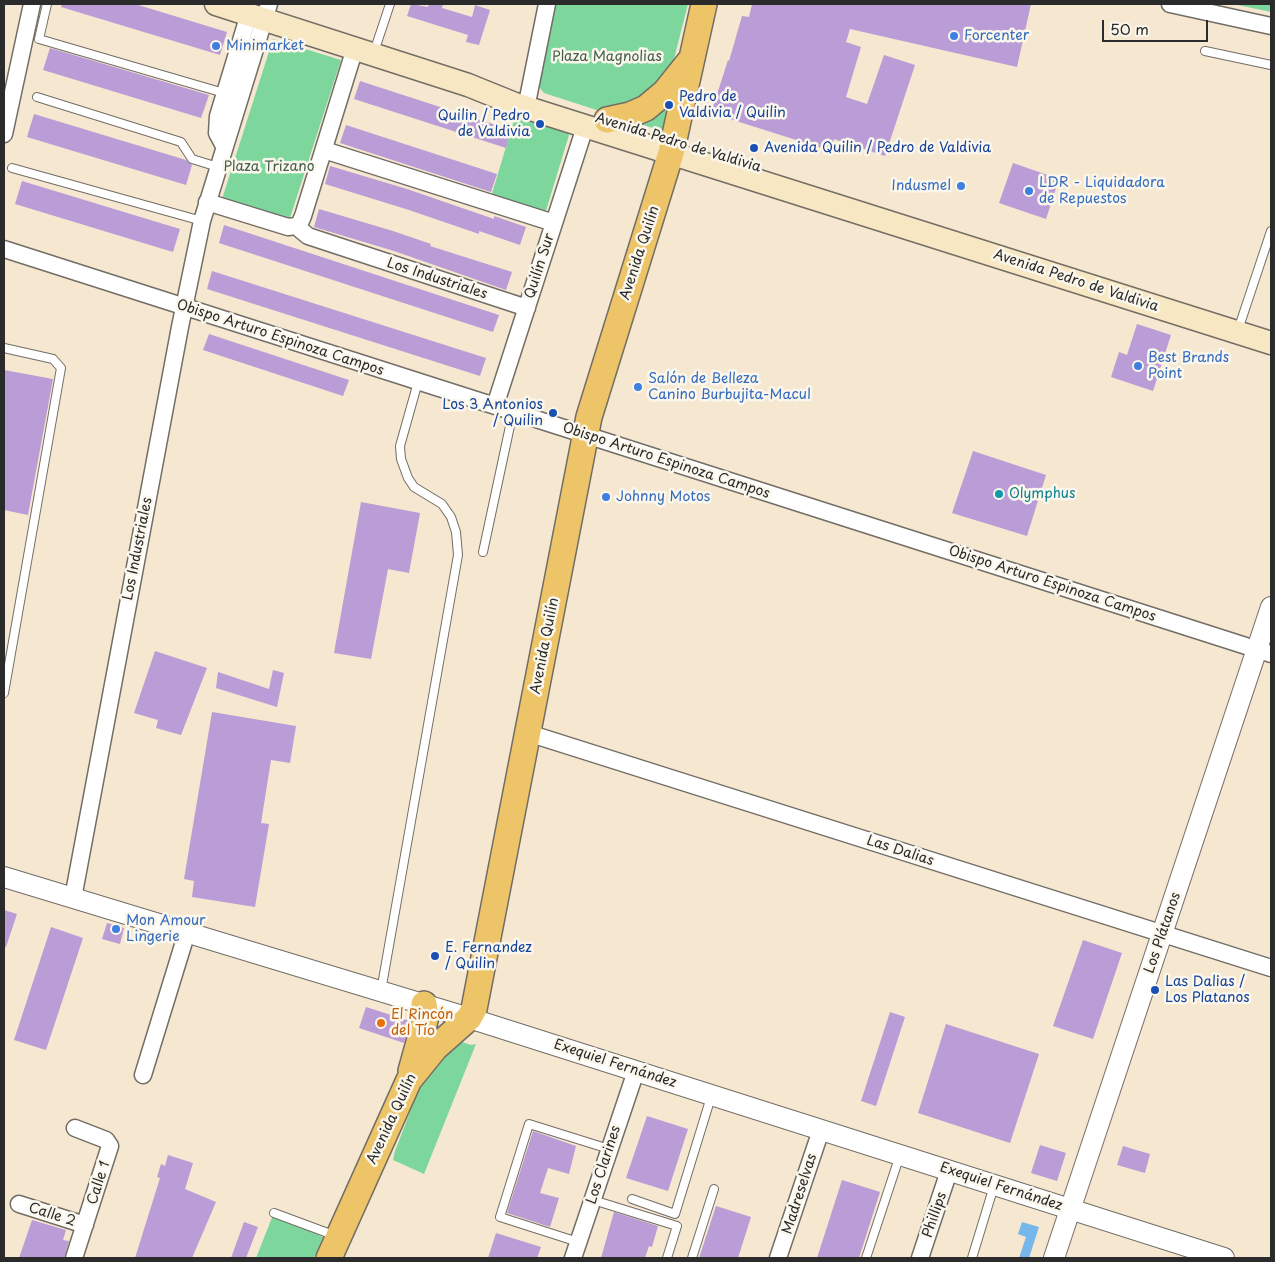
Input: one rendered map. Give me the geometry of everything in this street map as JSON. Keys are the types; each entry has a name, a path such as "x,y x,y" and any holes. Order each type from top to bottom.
{"main road":[{"name":"Avenida Pedro de Valdivia","path":"216,4 261,12 364,51 673,147 881,219 1271,343"},
{"name":"Avenida Quilín","path":"334,1248 409,1080 435,1048 469,1018 474,1009 585,435 593,401 673,147 690,60 704,4"},
{"path":"596,123 630,116 646,108 664,92 690,60"},
{"path":"409,1080 426,1018 424,1004"}],"street":[{"path":"4,134 32,4"},
{"path":"527,102 547,4"},
{"path":"1170,4 1271,26"},
{"path":"224,146 218,133 217,124 224,93 261,12"},
{"name":"Los Industriales","path":"73,898 184,307 202,221 261,12"},
{"path":"296,226 300,223 303,216 324,150 364,51"},
{"name":"Quilín Sur","path":"495,406 554,223 596,123"},
{"path":"324,150 554,223"},
{"name":"Los Industriales","path":"207,202 288,227 296,226 308,236 527,308"},
{"name":"Obispo Arturo Espinoza Campos","path":"4,249 1264,652"},
{"name":"Los Plátanos","path":"1054,1258 1163,934 1264,652 1271,607"},
{"name":"Las Dalias","path":"528,733 1271,968"},
{"name":"Exequiel Fernández","path":"4,877 469,1018 1224,1258"},
{"path":"143,1075 187,932"},
{"name":"Los Clarines","path":"573,1258 636,1071"},
{"name":"Calle 1","path":"74,1258 110,1146 106,1140 75,1128"},
{"name":"Madreselvas","path":"778,1258 821,1130"},
{"name":"Phillips","path":"920,1258 949,1171"},
{"name":"Calle 2","path":"18,1204 85,1226"}],"lane":[{"path":"47,4 39,39 224,93"},
{"path":"364,51 390,4"},
{"path":"1205,51 1271,65"},
{"path":"36,97 181,142 192,159 218,167"},
{"path":"12,168 202,221"},
{"path":"1238,332 1271,231"},
{"path":"4,348 53,359 61,368 4,693"},
{"path":"381,991 458,555 456,532 451,517 442,504 414,487 408,478 402,460 400,446 418,382"},
{"path":"483,552 513,412"},
{"path":"632,1199 675,1214 711,1095"},
{"path":"578,1242 500,1217 529,1124 609,1149"},
{"path":"866,1258 900,1155"},
{"path":"972,1258 994,1185"},
{"path":"692,1258 714,1189"},
{"path":"593,1200 677,1226 667,1258"},
{"path":"274,1213 334,1248"}],"green space":[{"name":"Plaza Magnolias","path":"553,4 688,4 674,59 633,110 612,115 544,93 535,82"},
{"path":"1233,4 1271,4 1271,12"},
{"name":"Plaza Trizano","path":"273,39 341,60 289,221 222,199"},
{"path":"677,79 666,132 630,121"},
{"path":"517,110 562,124 569,135 545,214 491,197"},
{"path":"459,1041 471,1045 476,1044 424,1174 393,1160 395,1151 421,1084"},
{"path":"273,1215 323,1237 314,1258 256,1258"}],"water":[{"path":"1022,1222 1039,1227 1029,1258 1019,1258 1026,1237 1018,1234"}],"building":[{"path":"62,4 135,4 227,32 220,55 61,7"},
{"path":"411,4 428,7 429,4 443,4 442,8 472,17 475,5 490,10 479,45 466,42 468,35 407,16"},
{"path":"752,4 1031,4 1017,67 850,29 846,42 861,47 846,97 867,104 884,55 915,65 885,156 834,139 831,151 711,113 742,16 749,17"},
{"path":"50,48 209,95 201,118 43,70"},
{"path":"360,81 511,130 506,148 354,99"},
{"path":"34,114 186,160 192,165 186,185 27,137"},
{"path":"346,125 497,174 491,192 340,143"},
{"name":"LDR - Liquidadora de Repuestos","path":"1013,163 1059,179 1046,219 999,203"},
{"path":"330,166 407,189 494,219 494,216 526,227 520,245 479,231 479,234 325,184"},
{"path":"22,181 180,229 173,252 15,204"},
{"path":"319,209 393,231 431,244 430,246 512,272 506,290 394,251 314,227"},
{"path":"224,225 499,315 493,332 219,243"},
{"path":"212,271 486,358 480,376 207,289"},
{"name":"Best Brands Point","path":"1137,324 1171,335 1153,391 1111,377 1119,352 1127,355"},
{"path":"209,334 349,380 343,396 203,350"},
{"path":"4,370 53,379 28,515 4,510"},
{"name":"Olymphus","path":"973,451 1046,475 1027,536 952,513"},
{"path":"361,502 420,513 409,573 388,569 371,659 334,653"},
{"path":"155,651 207,668 181,735 156,728 158,720 134,713"},
{"path":"273,670 284,673 277,707 216,688 218,672 269,689"},
{"path":"212,712 296,726 290,763 271,760 261,823 269,824 255,907 192,897 194,881 184,879"},
{"path":"4,910 17,914 6,947 4,947"},
{"path":"107,923 124,928 120,944 102,939"},
{"path":"51,927 83,938 46,1050 14,1040"},
{"path":"1083,940 1122,953 1093,1039 1053,1026"},
{"name":"El Rincón del Tío","path":"366,1007 410,1021 404,1043 359,1028"},
{"path":"890,1012 905,1017 876,1106 861,1101"},
{"path":"946,1024 1039,1054 1010,1143 918,1113"},
{"path":"647,1116 688,1129 668,1191 626,1178"},
{"path":"533,1131 576,1146 569,1174 548,1168 540,1193 559,1198 550,1227 507,1213"},
{"path":"1040,1145 1066,1153 1057,1181 1031,1173"},
{"path":"1123,1146 1150,1154 1145,1173 1117,1165"},
{"path":"168,1155 193,1163 185,1189 216,1202 192,1258 135,1258 160,1178 157,1177 161,1164 165,1166"},
{"path":"842,1180 880,1192 859,1258 817,1258"},
{"path":"716,1206 751,1217 738,1258 699,1258"},
{"path":"614,1212 658,1226 652,1247 649,1246 645,1258 601,1258"},
{"path":"32,1220 66,1230 63,1240 69,1241 64,1258 19,1258"},
{"path":"244,1222 258,1227 246,1258 231,1258"},
{"path":"496,1233 541,1247 537,1258 488,1258"}],"place":[{"name":"Forcenter","path":"954,36"},
{"name":"Minimarket","path":"216,46"},
{"name":"Pedro de Valdivia / Quilin","path":"669,105"},
{"name":"Quilin / Pedro de Valdivia","path":"540,124"},
{"name":"Avenida Quilin / Pedro de Valdivia","path":"754,148"},
{"name":"Indusmel","path":"961,186"},
{"name":"LDR - Liquidadora de Repuestos","path":"1029,191"},
{"name":"Best Brands Point","path":"1138,366"},
{"name":"Salón de Belleza Canino Burbujita-Macul","path":"638,387"},
{"name":"Los 3 Antonios / Quilin","path":"553,413"},
{"name":"Olymphus","path":"999,494"},
{"name":"Johnny Motos","path":"606,497"},
{"name":"Mon Amour Lingerie","path":"116,929"},
{"name":"E. Fernandez / Quilin","path":"435,956"},
{"name":"Las Dalias / Los Platanos","path":"1155,990"},
{"name":"El Rincón del Tío","path":"381,1023"}]}
